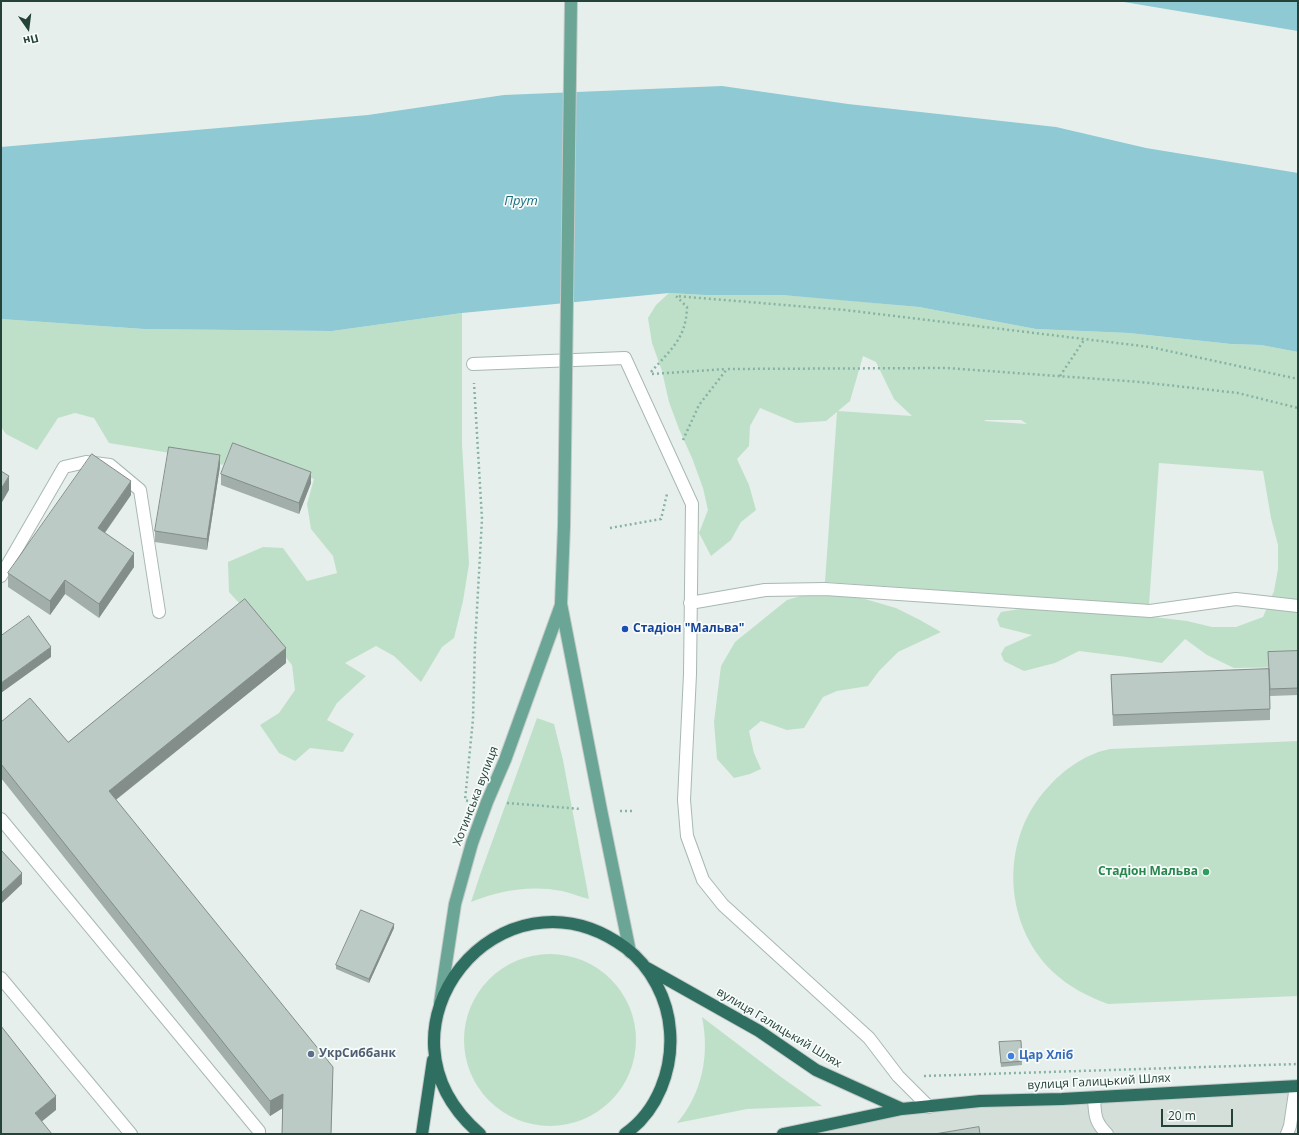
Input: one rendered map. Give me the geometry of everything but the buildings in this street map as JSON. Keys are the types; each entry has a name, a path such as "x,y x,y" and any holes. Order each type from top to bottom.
{"highway":[{"path":"422,1134 434,1051 435,1027 440,1003 447,986 456,971 482,946 497,936 525,926 548,923 566,923 584,927 616,941 645,966 656,983 670,1021 671,1042 669,1062 664,1082 655,1100 643,1117 625,1134"},
{"name":"вулиця Галицький Шлях","path":"645,966 759,1031 816,1070 902,1109"},
{"path":"434,1051 437,1068 449,1099 458,1113 480,1134"},
{"name":"вулиця Галицький Шлях","path":"783,1134 902,1109 980,1101 1094,1097 1297,1086"}],"main road":[{"name":"Хотинська вулиця","path":"571,1 564,526 561,604 630,952"},
{"name":"Хотинська вулиця","path":"440,1003 455,904 472,843 487,802 505,760 561,604"}],"street":[{"path":"473,364 625,358 692,504 690,674 684,800 687,836 703,880 723,905 869,1038 898,1076 929,1107"},
{"path":"1,576 64,467 86,462 110,465 140,490 159,612"},
{"path":"690,603 765,590 826,589 1150,611 1236,599 1298,606"},
{"path":"1,819 259,1131 259,1134"},
{"path":"1,978 131,1134"},
{"path":"1287,1134 1290,1126 1297,1086"},
{"path":"1094,1097 1095,1119 1107,1134"}],"path":[{"path":"1298,379 1150,347 845,310 676,296 686,306 686,321 679,340 649,374 727,369 947,368 1140,382 1238,393 1298,408"},
{"path":"1060,376 1084,340"},
{"path":"473,364 482,519 473,719 465,800 634,811"},
{"path":"681,443 699,405 727,369"},
{"path":"610,528 661,519 669,488"},
{"path":"898,1076 1298,1064"}],"shaded area":[{"path":"1298,1084 1298,1134 773,1133 894,1109"}],"green space":[{"path":"669,293 705,295 782,295 919,307 1036,329 1129,333 1231,344 1261,345 1298,352 1298,667 1234,668 1207,655 1185,639 1162,663 1079,651 1055,663 1024,671 1004,661 1001,654 1005,647 1032,635 1000,627 997,619 1001,612 1020,609 1153,617 1187,621 1212,627 1236,627 1263,617 1274,591 1278,569 1278,545 1271,518 1263,471 1159,463 1149,605 825,582 837,412 826,421 796,423 760,408 750,426 749,446 737,459 749,485 756,510 741,522 731,540 711,556 699,533 708,510 703,488 669,402 662,371 652,343 648,318 656,305","holes":["863,356 876,362 894,399 912,416 838,411 850,401","1021,420 1027,424 984,421"]},
{"path":"462,313 462,444 469,564 463,601 454,638 442,647 421,682 394,656 376,646 345,663 366,676 337,703 327,720 354,734 343,752 310,748 295,761 279,753 260,725 279,713 295,690 292,665 260,626 229,592 228,562 263,547 283,548 307,581 337,573 333,556 311,529 307,504 314,479 231,449 223,465 195,457 109,443 94,418 75,413 58,418 37,450 6,434 1,427 1,319 144,329 332,331"},
{"path":"812,593 858,597 896,608 941,632 898,652 879,671 868,686 837,691 823,697 804,728 787,730 761,721 749,731 754,753 761,769 750,774 734,778 717,759 714,722 721,666 735,642 787,600"},
{"path":"537,718 554,724 563,760 589,899 562,891 539,888 494,894 471,902 480,875"},
{"name":"Стадіон Мальва","path":"1298,741 1298,996 1108,1004 1079,991 1053,972 1036,952 1024,929 1016,904 1013,878 1016,853 1022,828 1034,805 1057,778 1078,762 1094,754 1110,749"},
{"path":"542,954 558,954 575,957 591,964 605,973 617,985 626,999 633,1015 636,1040 635,1057 630,1073 617,1095 605,1107 591,1116 575,1123 558,1126 542,1126 525,1123 509,1116 495,1107 483,1095 474,1081 467,1065 464,1048 464,1032 467,1015 474,999 483,985 495,973 509,964 525,957"},
{"path":"702,1017 822,1106 747,1109 677,1123 693,1100 702,1073 705,1046"}],"water":[{"path":"1120,1 1298,1 1298,31 1124,2"},
{"name":"Прут","path":"722,86 848,104 1056,127 1146,148 1298,173 1298,352 1261,345 1231,344 1129,333 1036,329 919,307 782,295 705,295 669,293 462,313 332,331 144,329 1,319 1,147 368,115 504,95"}],"place":[{"name":"Стадіон \"Мальва\"","path":"625,629"},
{"name":"Стадіон Мальва","path":"1206,872"},
{"name":"УкрСиббанк","path":"311,1054"},
{"name":"Цар Хліб","path":"1011,1056"}]}
